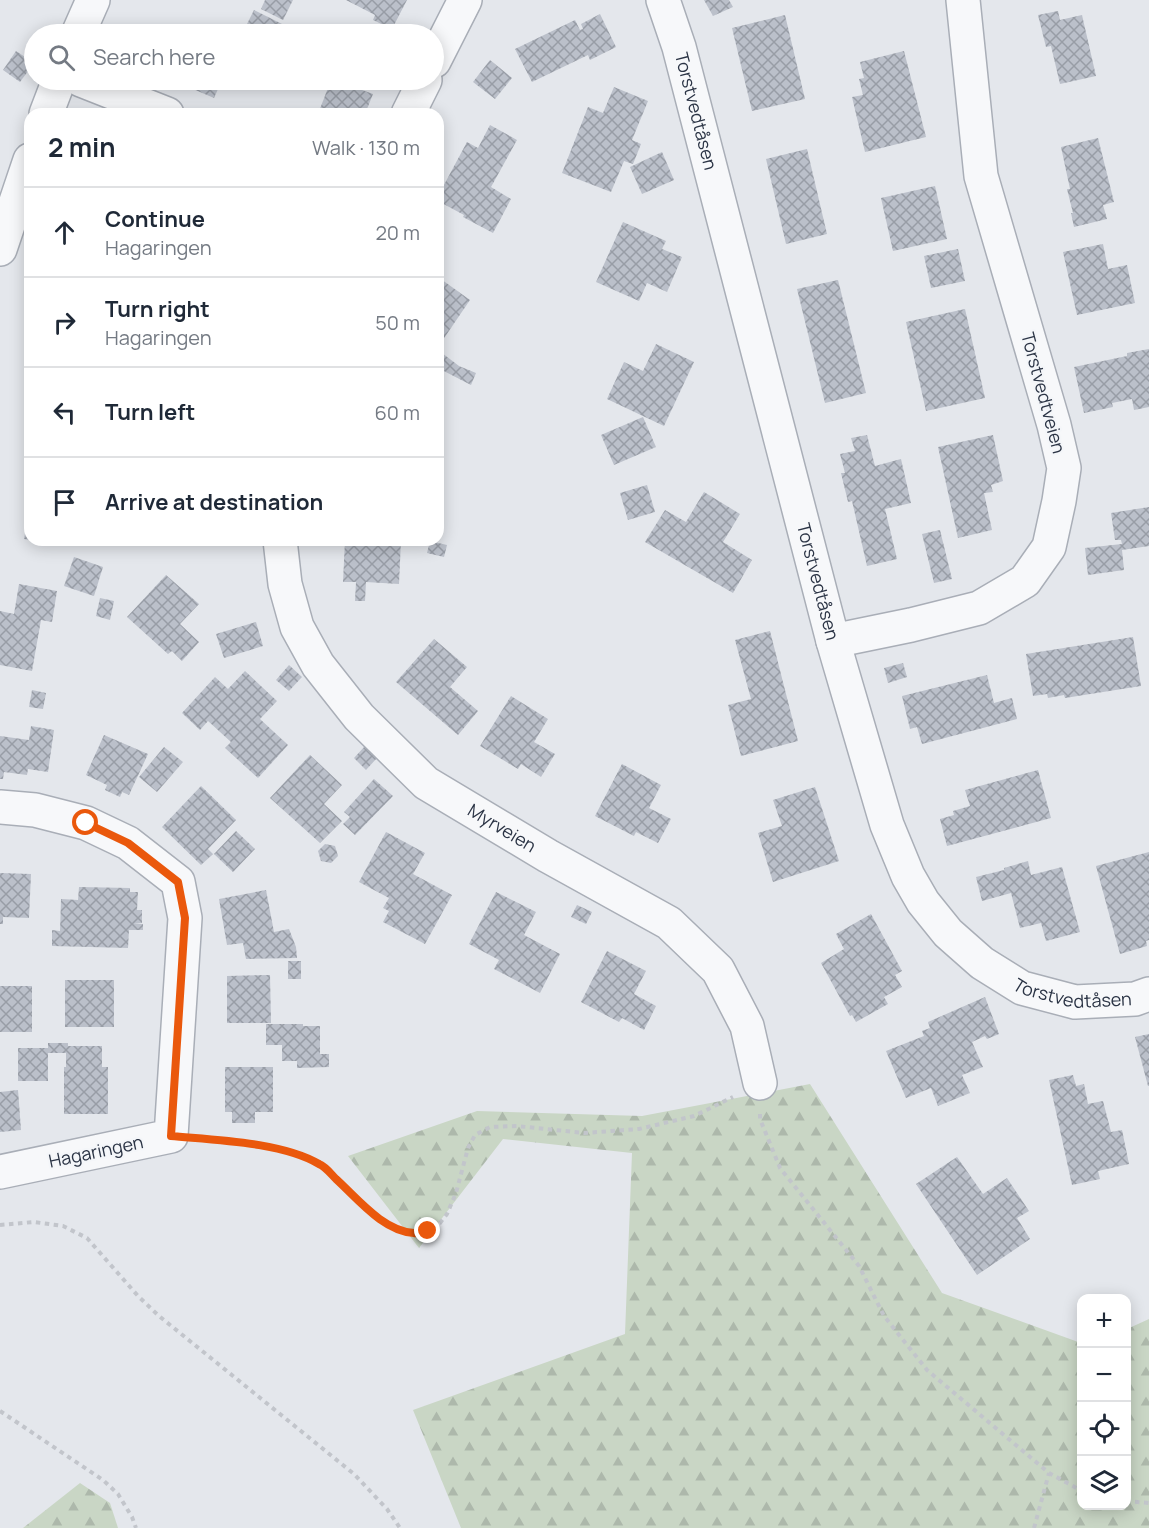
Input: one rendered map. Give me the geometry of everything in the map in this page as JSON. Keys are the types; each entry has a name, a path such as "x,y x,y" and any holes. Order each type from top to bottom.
{"street":[{"path":"82,24 93,0"},
{"path":"444,41 465,0"},
{"name":"Torstvedtåsen","path":"663,0 679,47 833,641 887,825 908,876 923,902 948,933 982,963 1022,988 1075,1002 1135,999 1149,994"},
{"name":"Torstvedtveien","path":"833,641 978,608 1025,581 1048,547 1059,501 1064,468 1054,425 981,176 963,0"},
{"path":"48,108 55,90"},
{"path":"106,90 152,108"},
{"path":"411,108 419,90"},
{"path":"0,249 24,178"},
{"name":"Myrveien","path":"281,546 285,584 297,627 318,665 359,717 426,783 548,856 669,923 718,970 747,1026 760,1083"},
{"path":"0,807 35,810 86,823 128,843 178,882 185,918 171,1136"},
{"name":"Hagaringen","path":"0,1172 171,1136"}],"path":[{"path":"171,1136 272,1147 300,1155 321,1164 380,1221 398,1230 415,1234 428,1231 440,1223 447,1214 456,1192 468,1148 475,1136 490,1127 517,1126 584,1133 639,1129 694,1116 760,1083 760,1119 780,1168 859,1266 884,1316 927,1370 1049,1473 1077,1488"},
{"path":"0,1225 34,1222 63,1226 87,1238 152,1309 354,1474 387,1509 400,1528"},
{"path":"0,1412 103,1480 118,1494 136,1528"},
{"path":"1034,1528 1049,1473"},
{"path":"1131,1501 1149,1503"}],"green space":[{"path":"810,1084 942,1293 1077,1342 1077,1510 1131,1510 1131,1327 1149,1319 1149,1528 461,1528 413,1410 625,1334 632,1153 503,1139 419,1248 348,1156 477,1111 642,1116"},
{"path":"80,1483 110,1503 118,1528 23,1528"}],"building":[{"path":"265,0 293,0 283,20 261,9"},
{"path":"346,0 407,0 395,24 381,24 373,20 375,15"},
{"path":"704,0 729,0 733,7 713,16"},
{"path":"254,10 282,24 247,24"},
{"path":"1058,11 1060,20 1082,15 1096,76 1060,84 1051,46 1046,47 1038,15"},
{"path":"600,14 616,47 590,60 588,55 532,82 515,49 575,20 580,30 583,29 581,24"},
{"path":"785,15 805,99 752,111 732,28"},
{"path":"16,51 24,56 24,77 20,82 3,70"},
{"path":"904,51 926,137 865,152 852,97 863,95 859,79 864,78 860,62"},
{"path":"490,60 512,78 495,99 473,82"},
{"path":"614,87 648,101 632,140 641,144 633,164 624,161 611,192 562,173 588,107 603,113"},
{"path":"195,90 218,90 214,98"},
{"path":"327,90 362,90 373,94 367,108 320,108"},
{"path":"490,125 517,140 491,187 511,199 493,233 444,204 444,185 467,142 478,148"},
{"path":"1098,138 1114,202 1103,205 1107,219 1074,227 1067,189 1070,189 1061,147"},
{"path":"807,149 827,234 786,244 766,159"},
{"path":"662,152 674,180 642,194 630,167"},
{"path":"935,186 947,239 893,251 881,198"},
{"path":"623,222 666,241 662,249 682,257 667,292 647,283 639,301 596,282"},
{"path":"1103,244 1108,269 1127,265 1135,303 1077,315 1063,252"},
{"path":"958,249 965,281 931,288 924,256"},
{"path":"838,280 866,393 825,403 797,289"},
{"path":"444,281 470,300 444,338"},
{"path":"965,309 985,398 926,411 906,322"},
{"path":"656,344 694,362 664,426 607,399 624,362 643,371"},
{"path":"1149,349 1149,407 1134,410 1132,399 1112,403 1113,407 1084,413 1074,367"},
{"path":"444,355 459,366 476,373 471,385 444,371"},
{"path":"643,417 656,447 614,465 601,435"},
{"path":"867,435 875,466 901,459 911,503 885,509 897,559 867,566 852,501 848,502 841,473 845,473 840,454 855,451 851,438"},
{"path":"993,435 1003,481 991,485 993,492 984,493 992,530 958,538 938,447"},
{"path":"647,485 655,512 628,520 620,493"},
{"path":"704,492 740,514 723,542 752,560 733,593 645,542 665,510 686,522"},
{"path":"1149,507 1149,546 1122,550 1124,570 1088,575 1085,548 1122,544 1121,540 1115,540 1111,513"},
{"path":"940,530 952,579 934,583 922,534"},
{"path":"447,545 444,557 427,553 429,546"},
{"path":"345,546 401,546 399,584 366,582 365,601 355,601 356,582 343,582"},
{"path":"74,557 103,567 94,596 64,586"},
{"path":"166,575 199,604 180,624 199,642 182,661 172,651 168,654 127,617"},
{"path":"19,584 57,591 52,622 41,620 32,671 0,665 0,611 14,614"},
{"path":"100,598 114,601 110,620 96,616"},
{"path":"256,622 263,646 224,658 216,634"},
{"path":"770,631 798,741 741,756 728,705 751,699 735,640"},
{"path":"1133,637 1141,686 1065,698 1064,695 1048,698 1047,694 1033,696 1026,654"},
{"path":"434,639 467,667 450,687 478,711 458,735 396,682"},
{"path":"903,663 907,677 888,683 884,668"},
{"path":"289,665 302,677 289,691 276,680"},
{"path":"245,671 277,701 260,719 288,745 258,778 225,748 231,742 208,721 200,730 182,713 215,677 228,689"},
{"path":"987,675 994,703 1012,698 1017,719 922,744 917,727 910,729 902,696"},
{"path":"32,690 46,693 43,709 29,707"},
{"path":"511,696 548,719 534,742 555,754 541,777 521,764 518,769 480,746"},
{"path":"31,726 54,730 48,772 28,769 27,775 4,772 3,779 0,779 0,736 29,740"},
{"path":"104,735 148,754 129,795 122,792 120,797 105,790 107,785 86,775"},
{"path":"365,746 377,758 366,770 354,758"},
{"path":"164,747 183,762 157,792 139,777"},
{"path":"310,755 342,785 324,804 342,821 320,843 270,798"},
{"path":"622,764 661,785 649,808 671,819 658,843 636,832 634,836 595,816"},
{"path":"1038,770 1051,818 947,846 940,819 954,815 953,811 970,806 965,790"},
{"path":"374,779 393,796 355,835 343,824 350,817 344,812"},
{"path":"201,786 236,820 208,849 213,854 201,865 162,827"},
{"path":"815,787 839,861 773,882 758,833 782,826 773,800"},
{"path":"236,831 255,849 233,872 214,854"},
{"path":"386,832 425,853 413,874 452,895 425,944 383,922 389,911 383,908 389,898 359,882"},
{"path":"325,844 335,846 338,856 331,863 321,861 318,851"},
{"path":"1149,852 1149,940 1146,941 1147,946 1120,954 1096,866"},
{"path":"1028,861 1031,875 1062,867 1080,932 1046,941 1041,923 1020,928 1011,893 982,901 976,877"},
{"path":"0,873 31,874 29,918 3,917 3,924 0,924"},
{"path":"79,887 130,888 130,892 138,892 137,910 142,910 142,923 133,924 143,924 143,930 129,930 128,948 52,946 52,930 60,931 61,899 78,900"},
{"path":"266,890 274,932 289,929 296,947 297,958 246,959 243,943 227,945 219,899"},
{"path":"496,892 536,912 524,935 560,954 540,993 494,969 499,960 469,944"},
{"path":"577,905 592,912 586,924 571,917"},
{"path":"871,914 902,971 895,975 902,987 884,997 888,1004 856,1022 852,1015 850,1016 821,963 844,949 836,934"},
{"path":"607,951 646,971 634,994 656,1006 644,1030 622,1018 619,1022 581,1002"},
{"path":"288,961 301,961 301,979 288,979"},
{"path":"270,975 271,1023 227,1023 227,976"},
{"path":"65,980 114,980 114,1027 65,1027"},
{"path":"0,986 32,986 32,1032 0,1032"},
{"path":"985,997 999,1034 987,1039 985,1036 972,1042 983,1067 962,1075 970,1093 938,1106 931,1088 906,1098 886,1051 924,1036 922,1031 930,1028 928,1022"},
{"path":"266,1024 320,1026 320,1054 329,1054 329,1067 297,1068 297,1061 282,1061 282,1045 266,1045"},
{"path":"1149,1034 1149,1086 1148,1086 1135,1037"},
{"path":"48,1043 68,1043 68,1046 102,1046 102,1067 108,1067 108,1114 64,1114 66,1053 48,1053 48,1081 18,1081 18,1048 48,1048"},
{"path":"225,1067 273,1067 273,1112 255,1112 255,1123 232,1123 232,1112 225,1112"},
{"path":"1073,1075 1076,1086 1084,1084 1088,1104 1103,1101 1111,1132 1122,1130 1129,1164 1098,1171 1100,1179 1072,1185 1049,1080"},
{"path":"18,1090 21,1130 0,1132 0,1092"},
{"path":"957,1157 983,1194 1007,1178 1029,1211 1017,1218 1030,1239 977,1275 916,1184"}],"route":[{"path":"86,823 128,843 178,882 185,918 171,1136 272,1147 300,1155 321,1164 380,1221 398,1230 415,1234 428,1231"}]}
